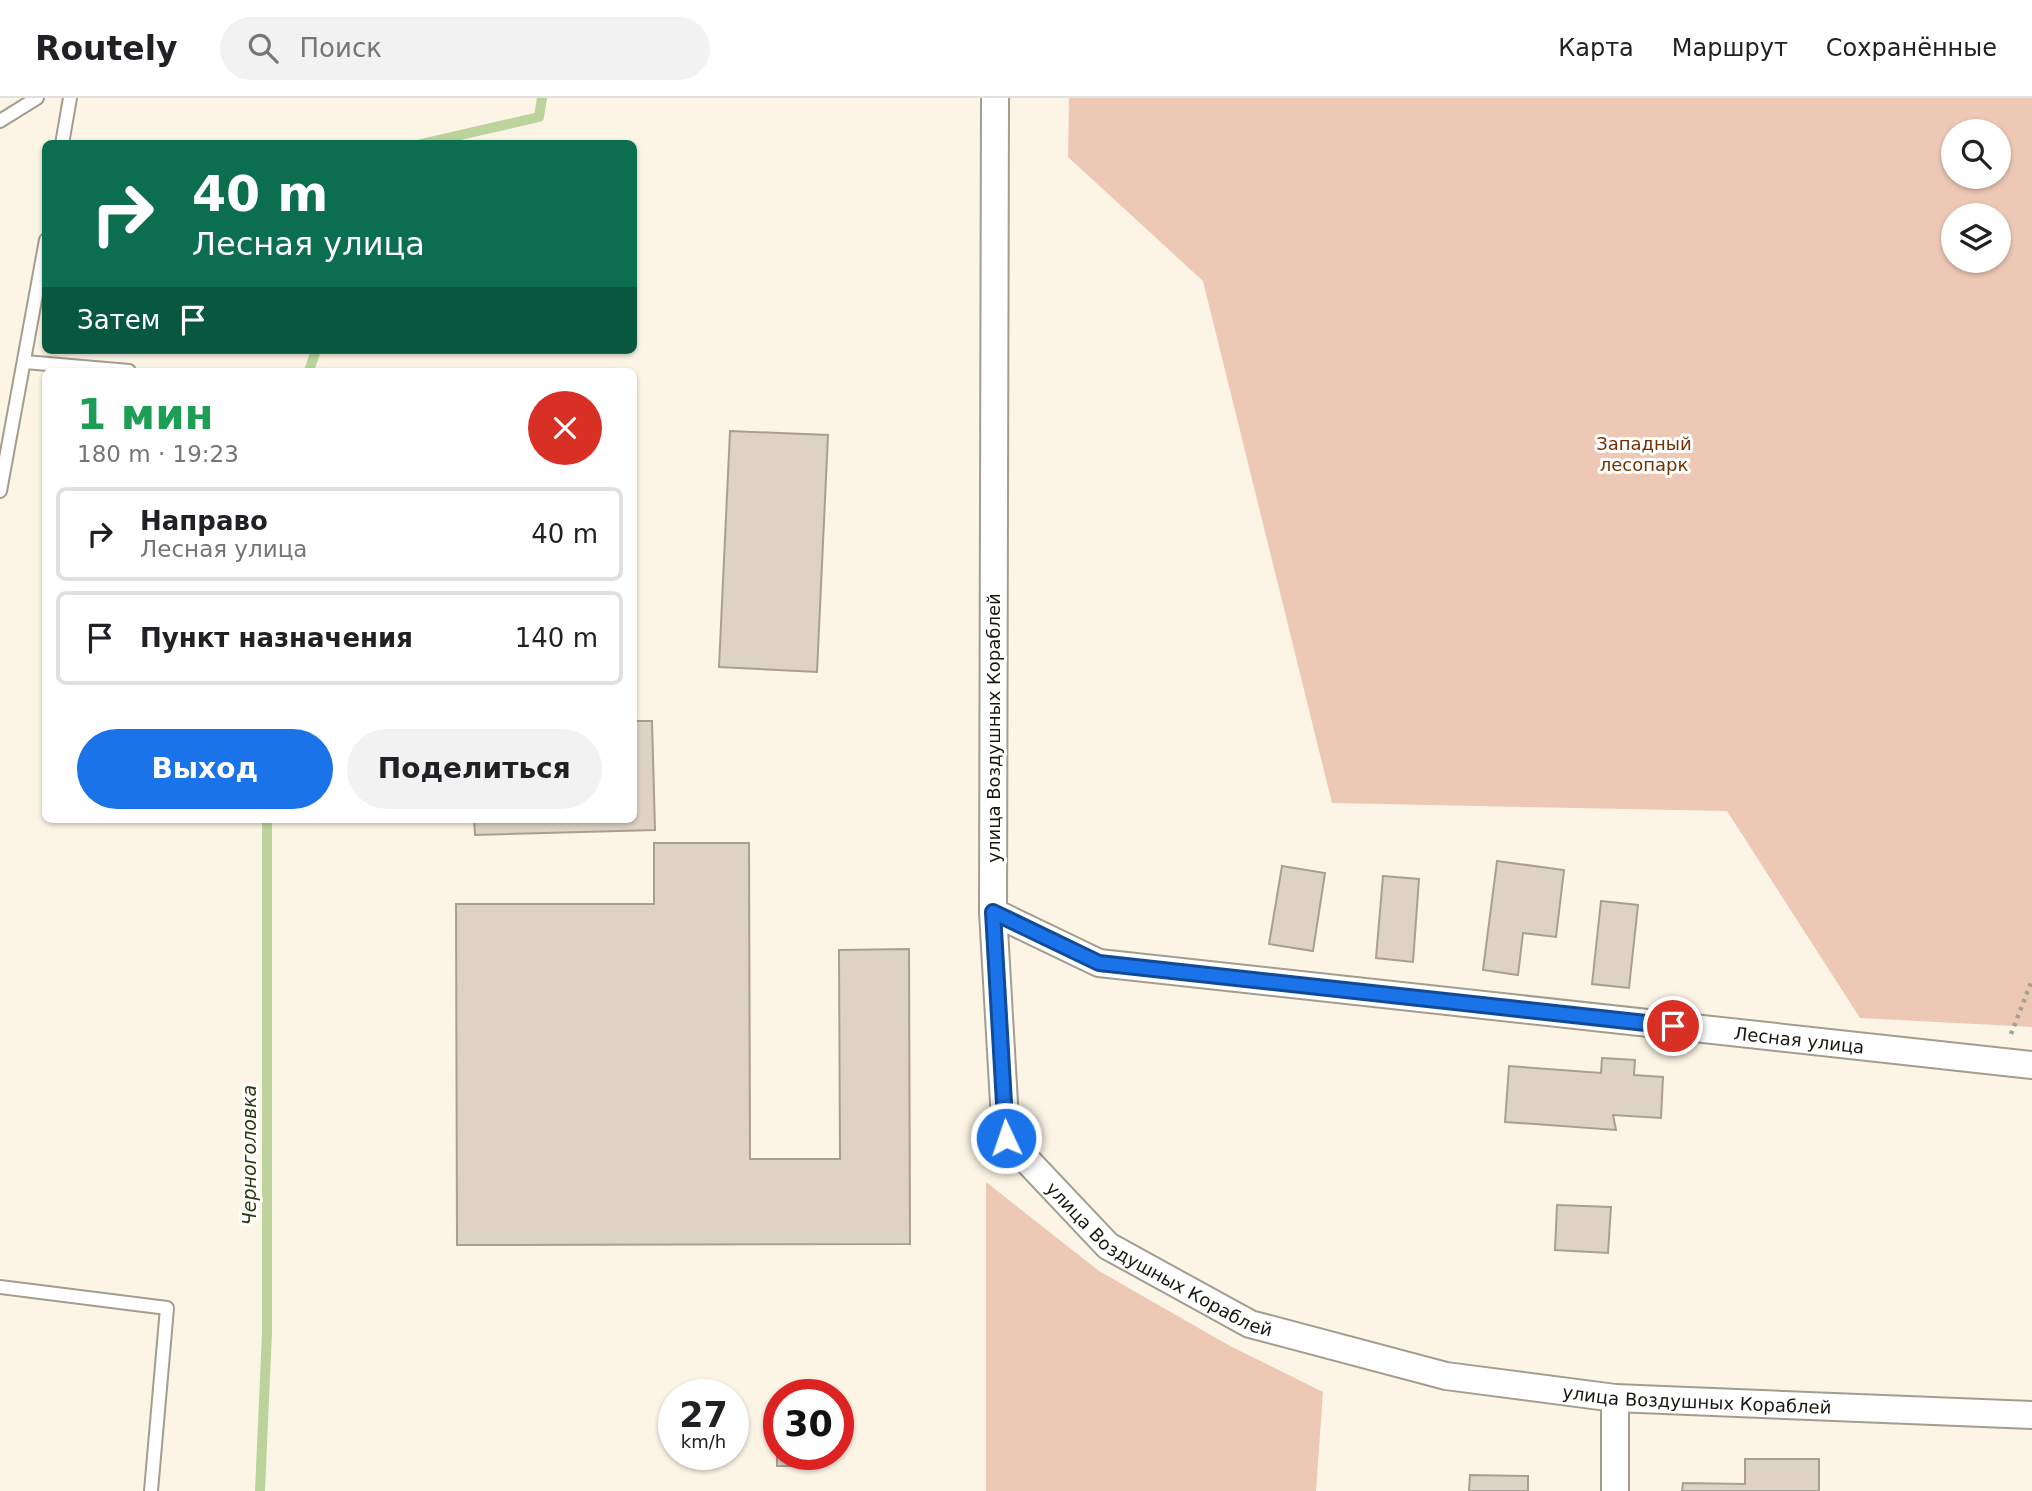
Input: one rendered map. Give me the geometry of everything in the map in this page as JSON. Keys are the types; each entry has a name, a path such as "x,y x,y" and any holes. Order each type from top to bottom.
{"street":[{"name":"улица Воздушных Кораблей","path":"995,98 993,912 1006,1138 1108,1245 1250,1324 1446,1376 1615,1398 2032,1415"},
{"name":"Лесная улица","path":"993,912 1099,963 2032,1065"},
{"path":"1615,1398 1615,1491"}],"lane":[{"path":"0,121 37,98"},
{"path":"63,140 70,98"},
{"path":"0,491 42,270"},
{"path":"25,362 94,368"},
{"path":"0,1287 167,1308 151,1491"}],"path":[{"path":"2001,1061 2032,980"}],"green space":[{"name":"Западный лесопарк","path":"1069,98 2032,98 2032,1027 1860,1018 1727,811 1332,803 1203,281 1068,157"},
{"path":"986,1182 1099,1271 1230,1346 1323,1392 1316,1491 986,1491"}],"building":[{"path":"730,431 828,435 817,672 719,667"},
{"path":"637,721 652,721 655,830 475,835 474,823 637,823"},
{"path":"654,843 749,843 750,1159 840,1159 839,950 909,949 910,1244 457,1245 456,904 654,904"},
{"path":"1497,861 1564,870 1556,937 1523,933 1518,975 1483,970"},
{"path":"1282,866 1325,873 1313,951 1269,944"},
{"path":"1383,876 1419,879 1413,962 1376,958"},
{"path":"1601,901 1638,905 1629,988 1592,984"},
{"path":"1602,1058 1635,1060 1634,1075 1663,1077 1661,1118 1613,1115 1616,1130 1505,1122 1509,1066 1601,1073"},
{"path":"1557,1205 1611,1207 1608,1253 1555,1250"},
{"path":"1745,1459 1819,1459 1819,1491 1682,1491 1683,1483 1745,1484"},
{"path":"1470,1475 1528,1476 1528,1491 1469,1491"}],"waterway":[{"name":"Черноголовка","path":"438,140 539,117 542,98"},
{"name":"Черноголовка","path":"310,368 315,354"},
{"name":"Черноголовка","path":"260,1491 267,1332 267,823"}],"route":[{"path":"1006,1138 993,912 1099,963 1673,1026"}]}
